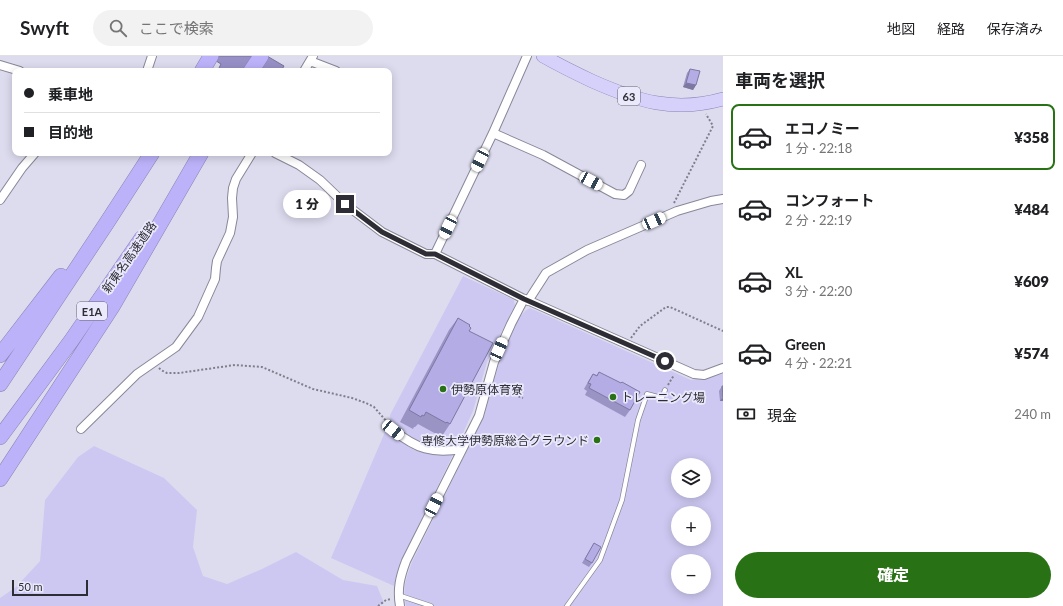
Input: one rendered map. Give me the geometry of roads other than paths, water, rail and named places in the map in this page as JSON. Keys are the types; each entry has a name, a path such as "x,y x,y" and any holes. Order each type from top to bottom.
{"highway":[{"path":"204,68 211,56"},
{"path":"253,68 261,56"},
{"path":"0,354 81,250 147,156"},
{"path":"0,384 100,234 147,156"},
{"path":"0,479 112,308 182,183 199,156"},
{"name":"新東名高速道路","path":"0,437 71,341 182,183"}],"main road":[{"name":"63","path":"543,56 610,89 640,100 670,105 701,104 723,99"}],"street":[{"path":"148,68 152,56"},
{"path":"435,254 493,133 527,56"},
{"path":"306,68 312,59 330,68"},
{"path":"0,65 12,69"},
{"path":"493,133 543,155 615,194 624,195 629,191 641,165"},
{"path":"0,200 22,168 32,156"},
{"path":"81,429 137,374 176,347 198,317 215,279 217,261 230,233 233,216 233,188 236,179 250,156"},
{"path":"281,156 299,165 320,180 345,204 382,232 426,254 435,254 526,300 694,374 704,375 723,368"},
{"path":"400,606 398,596 400,576 406,561 479,416 494,362 511,324 526,300 546,273 586,250 677,211 723,199"},
{"path":"393,430 405,440 418,447 438,451 462,449"}],"lane":[{"path":"567,606 600,560 622,500 638,420 647,394 662,398 665,390"},
{"path":"398,596 432,606"}],"place":[{"name":"伊勢原体育寮","path":"443,389"},
{"name":"トレーニング場","path":"613,397"},
{"name":"専修大学伊勢原総合グラウンド","path":"597,440"}]}
